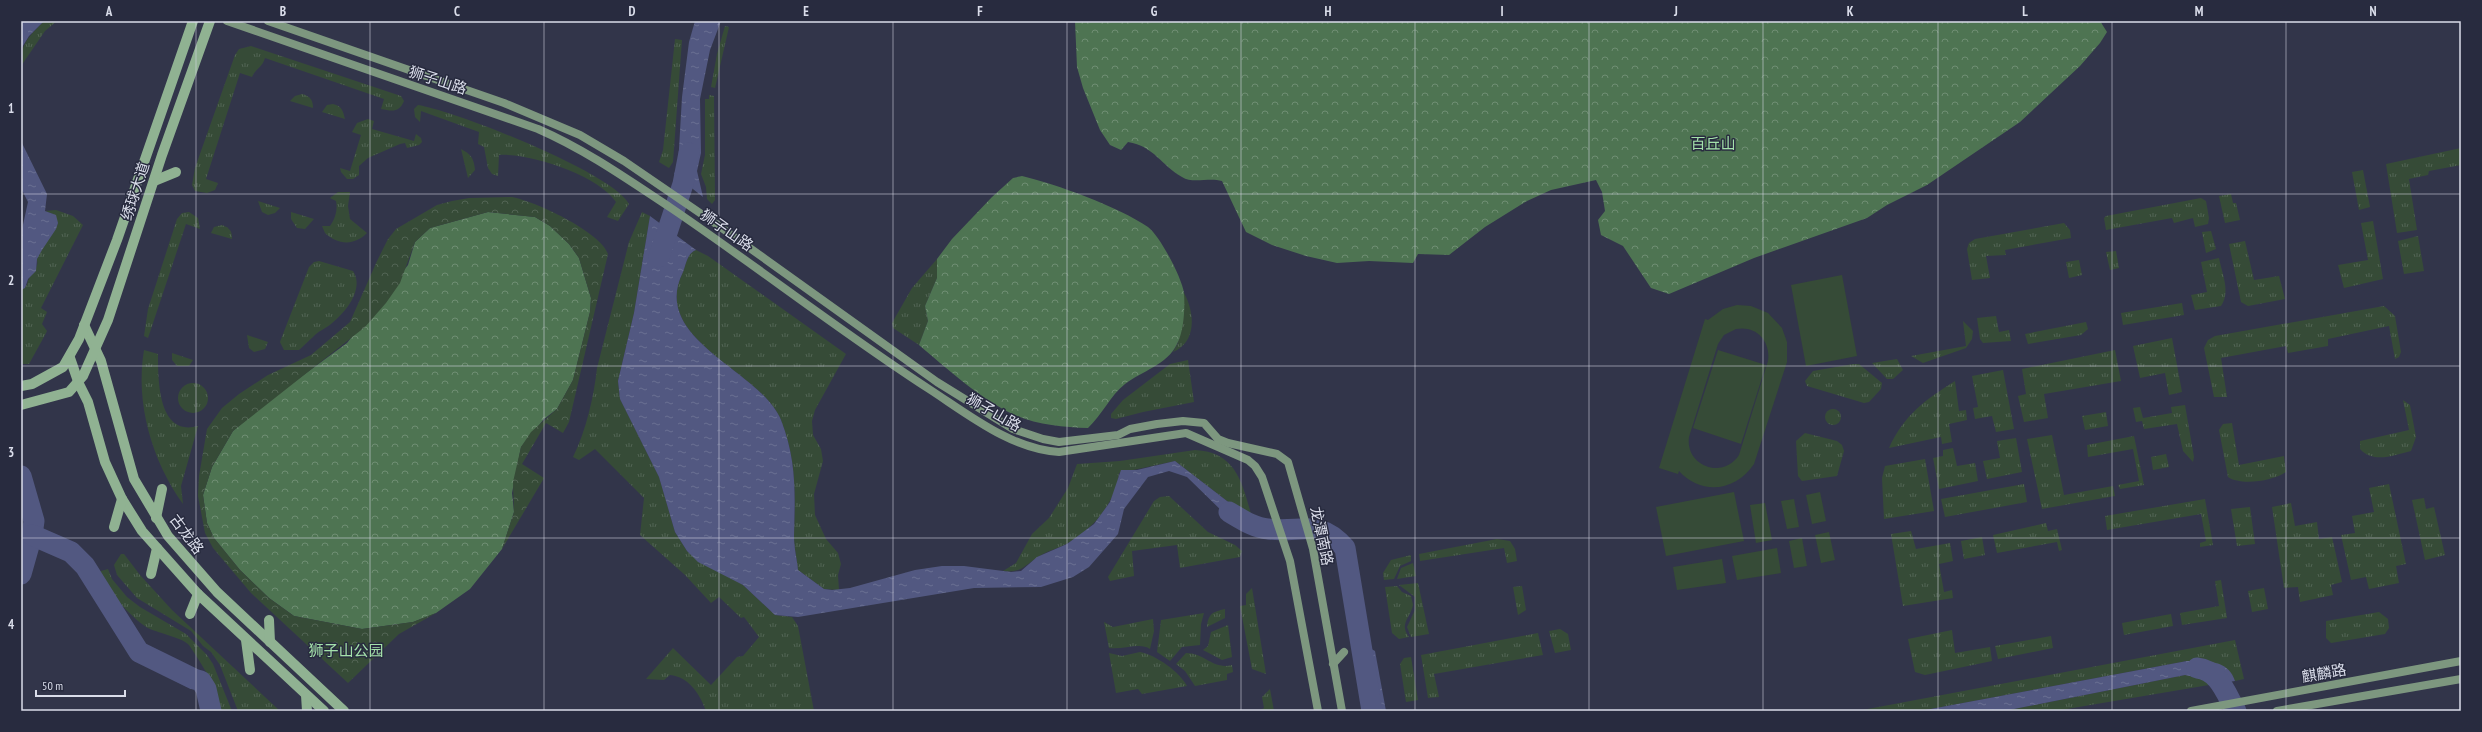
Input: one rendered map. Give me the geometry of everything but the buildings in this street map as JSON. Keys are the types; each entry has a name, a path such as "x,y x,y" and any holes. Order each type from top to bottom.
{"main road":[{"name":"绣球大道","path":"70,358 117,240 193,21"},
{"name":"绣球大道","path":"78,384 96,349 210,21"},
{"name":"狮子山路","path":"227,21 538,129 600,160 711,235 895,367 990,427 1027,446 1043,451 1059,452 1113,446 1186,433 1198,436 1222,450 1248,460 1255,466 1262,477 1287,551 1318,711"},
{"name":"狮子山路","path":"268,21 545,119 605,149 712,222 931,379 1013,429 1043,440 1059,442 1118,435 1130,429 1157,424 1183,421 1204,423"},
{"path":"154,181 176,172"},
{"name":"古龙路","path":"84,325 96,349 134,479 156,518 187,560 270,642 344,711"},
{"name":"古龙路","path":"70,358 78,384 88,402 105,462 122,499 142,531 198,594 324,711"},
{"path":"21,386 32,384 55,373 63,367 70,358"},
{"path":"21,405 69,392 78,384"},
{"name":"龙潭南路","path":"1204,423 1223,441 1277,454 1288,462 1302,505 1313,549 1342,711"},
{"path":"156,518 162,489"},
{"path":"114,527 122,499"},
{"path":"150,574 157,548"},
{"path":"190,614 198,594"},
{"path":"269,620 270,642"},
{"path":"246,640 250,670"},
{"path":"1333,664 1344,652"},
{"name":"麒麟路","path":"2191,711 2461,661"},
{"name":"麒麟路","path":"2277,711 2461,679"},
{"path":"306,695 307,711"}],"green space":[{"path":"44,21 57,21 45,31 21,66 22,51 26,41"},
{"name":"百丘山","path":"1075,21 2100,21 2107,32 2100,43 2080,66 2020,122 1927,185 1887,205 1867,218 1754,258 1669,294 1651,288 1623,246 1601,235 1598,220 1605,211 1602,192 1596,180 1551,190 1527,201 1485,227 1449,255 1418,254 1413,263 1369,261 1337,263 1306,256 1272,245 1246,232 1222,181 1186,179 1175,173 1151,152 1137,144 1128,142 1121,150 1110,145 1100,130 1083,88 1077,67"},
{"path":"725,26 729,27 715,88 711,87 717,54"},
{"path":"675,39 682,40 673,162 669,168 659,162 663,150"},
{"path":"251,46 401,96 404,101 400,108 395,110 392,111 381,109 384,99 265,58 252,77 240,73 206,179 218,183 215,190 207,193 195,191 192,185 195,168 235,55 239,49"},
{"path":"302,94 310,99 313,108 290,101 295,96"},
{"path":"709,95 714,96 715,200 712,204 707,199 706,187 701,174 705,155 705,99 709,99"},
{"path":"333,104 342,109 345,119 322,112 327,105"},
{"path":"418,105 465,119 532,145 595,176 617,191 629,204 618,221 607,217 616,202 607,192 579,175 545,162 528,158 512,155 499,155 498,176 492,174 488,168 484,147 478,144 479,132 421,111 420,122 415,117 414,109"},
{"path":"368,119 374,121 372,129 414,141 416,134 421,138 422,142 419,145 407,148 405,143 400,144 368,158 359,166 359,175 353,179 347,179 341,172 340,168 350,171 361,135 352,132 357,123"},
{"path":"2461,148 2461,165 2429,171 2428,175 2409,179 2417,230 2397,233 2386,164"},
{"path":"461,149 470,155 474,163 475,170 468,178"},
{"path":"2363,170 2370,207 2359,210 2352,172"},
{"path":"1022,176 1087,197 1136,219 1148,227 1164,248 1175,268 1184,293 1183,326 1173,351 1154,367 1125,384 1088,428 1042,423 1015,415 978,393 919,345 928,321 925,306 937,278 937,259 952,239 992,197 1013,178"},
{"path":"338,192 350,192 348,206 350,219 367,233 351,242 341,242 335,240 325,233 322,226 330,226 336,214 336,201 330,198"},
{"path":"2231,194 2233,203 2236,203 2240,220 2225,223 2219,196"},
{"name":"狮子山公园","path":"512,197 535,204 565,218 593,236 608,254 569,422 563,433 546,423 522,464 544,478 502,549 514,512 513,482 521,447 531,432 557,409 573,380 590,312 591,298 579,258 569,244 550,226 535,217 488,212 430,228 415,242 400,283 386,303 365,327 233,431 212,467 203,495 207,523 214,538 240,570 269,598 294,616 362,629 413,622 436,613 399,634 348,683 251,593 213,548 205,533 198,496 199,476 207,429 222,408 239,394 268,375 311,355 350,322 377,261 388,239 396,229 437,205 469,198"},
{"path":"2201,198 2206,201 2209,218 2208,224 2195,227 2193,218 2174,223 2172,218 2106,230 2104,218 2106,216"},
{"path":"258,201 280,208 275,213 268,215 262,212"},
{"path":"56,210 73,216 83,225 41,308 47,312 42,324 47,331 29,364 21,364 21,290 27,285 36,268 39,254 54,232 58,223 53,214 45,211"},
{"path":"189,212 198,218 200,229 186,224 148,338 144,336 148,309 177,219 182,213"},
{"path":"291,212 314,219 305,229 297,228 291,219"},
{"path":"488,212 535,217 550,226 569,244 579,258 591,298 590,312 573,380 557,409 544,419 521,447 512,493 514,512 502,549 470,589 436,613 413,622 362,629 294,616 269,598 240,570 214,538 207,523 203,495 212,467 233,431 275,396 347,343 408,265 415,242 430,228"},
{"path":"642,212 650,216 634,313 618,381 620,399 659,477 675,532 687,551 743,585 775,615 792,617 798,626 814,711 706,711 701,698 693,687 683,679 670,675 664,680 646,679 673,648 711,685 737,657 743,656 759,637 744,617 741,618 719,597 711,603 685,575 640,535 644,498 595,449 579,460 573,457 582,436 589,413 597,368 629,242"},
{"path":"2373,221 2383,279 2344,288 2338,265 2368,260 2361,223"},
{"path":"2064,223 2070,230 2071,238 2005,250 2006,255 1986,256 1990,278 1972,280 1967,249 1969,243 1975,239"},
{"path":"222,225 230,230 232,239 211,233 214,227"},
{"path":"2211,231 2216,249 2206,253 2202,232"},
{"path":"2418,236 2424,271 2404,274 2398,241"},
{"path":"2245,241 2254,280 2279,276 2285,299 2248,306 2241,302 2229,244"},
{"path":"696,250 708,256 846,354 815,410 812,421 813,435 821,449 823,461 814,494 815,515 826,539 838,553 841,564 838,575 839,590 824,589 798,570 794,541 794,478 790,450 781,420 770,402 694,336 681,317 677,296 687,260"},
{"path":"2116,251 2119,268 2110,270 2106,252"},
{"path":"2219,258 2226,289 2224,301 2221,306 2195,310 2191,295 2207,292 2201,262"},
{"path":"937,259 937,278 925,306 928,321 919,345 893,328 892,323 912,288"},
{"path":"2079,260 2082,275 2069,278 2066,262"},
{"path":"319,261 353,271 357,285 355,293 342,314 315,335 299,350 284,350 280,342 309,267 314,262"},
{"path":"1842,275 1857,356 1806,366 1791,285"},
{"path":"1184,293 1190,309 1192,326 1186,341 1181,347 1173,352 1178,343"},
{"path":"2182,303 2184,315 2123,325 2121,313"},
{"path":"1737,305 1751,306 1768,313 1782,328 1787,342 1787,362 1754,464 1747,473 1728,485 1708,487 1688,479 1679,471 1678,474 1659,468 1705,319 1708,320 1723,309","holes":["1744,328 1756,332 1765,341 1768,361 1739,455 1732,463 1724,467 1715,468 1706,466 1693,456 1689,447 1689,437 1718,344 1724,335 1736,329"]},
{"path":"2384,306 2395,316 2401,352 2399,357 2395,359 2389,326 2328,339 2328,346 2288,353 2286,346 2221,358 2227,397 2214,397 2204,348 2208,340 2215,336"},
{"path":"1996,316 1999,332 2009,330 2011,341 1983,343 1980,339 1977,318"},
{"path":"1963,321 1973,331 1972,339 1966,348 1923,363 1911,356 1966,346"},
{"path":"2086,322 2088,329 2081,335 2028,344 2025,334"},
{"path":"247,335 268,342 265,349 254,352 249,348"},
{"path":"2172,338 2182,392 2169,395 2165,373 2140,378 2133,346"},
{"path":"144,350 158,354 160,391 163,404 168,415 175,423 185,427 198,426 181,486 183,504 163,469 148,431 142,390"},
{"path":"1718,350 1766,365 1741,444 1693,428"},
{"path":"2115,350 2121,381 2044,394 2048,418 2024,422 2018,396 2026,394 2022,369"},
{"path":"172,353 193,360 189,366 177,366 172,360"},
{"path":"1897,359 1903,370 1893,379 1887,379 1872,363"},
{"path":"1188,360 1194,402 1116,419 1111,418 1111,414 1123,400 1170,364"},
{"path":"1859,364 1882,383 1881,389 1869,402 1864,403 1807,386 1805,381 1813,371"},
{"path":"2003,370 2014,429 1996,432 1992,416 1975,419 1973,408 1978,407 1972,376"},
{"path":"1955,381 1959,411 1966,410 1967,420 1949,424 1952,442 1942,444 1941,437 1889,448 1901,426 1916,409"},
{"path":"193,383 204,387 208,398 204,409 193,413 182,409 178,398 182,387"},
{"path":"2403,400 2410,405 2416,437 2411,451 2384,457 2366,454 2360,449 2360,441 2409,430"},
{"path":"2185,405 2194,457 2193,462 2183,451 2177,424 2144,429 2142,421 2136,422 2133,408 2140,407 2143,418 2172,413 2171,407"},
{"path":"1833,409 1840,414 1841,417 1836,424 1833,425 1826,420 1825,417 1830,410"},
{"path":"2106,412 2108,426 2085,430 2082,416"},
{"path":"2232,423 2239,465 2284,456 2286,472 2273,478 2249,482 2234,480 2228,477 2219,430 2223,424"},
{"path":"1805,433 1837,441 1842,445 1844,451 1837,476 1802,481 1798,476 1796,441"},
{"path":"2052,435 2064,495 2113,486 2115,496 2042,509 2027,439"},
{"path":"2134,436 2144,485 2120,489 2118,485 2139,481 2133,449 2088,457 2087,445"},
{"path":"2016,438 2022,472 1987,479 1983,461 2000,458 1997,441"},
{"path":"1953,448 1957,466 1975,463 1978,481 1939,489 1933,458 1943,456 1943,450"},
{"path":"1195,450 1209,452 1221,457 1230,464 1242,484 1253,521 1175,461 1119,473 1113,495 1101,515 1085,531 1066,544 1041,555 1018,570 1003,571 1016,563 1032,534 1049,518 1068,488 1077,464 1120,461"},
{"path":"2166,454 2169,467 2153,470 2151,457"},
{"path":"1925,459 1934,511 1884,519 1882,478 1885,466"},
{"path":"2024,484 2027,502 1945,517 1941,499"},
{"path":"2389,484 2406,564 2396,566 2399,583 2369,589 2366,577 2351,580 2341,535 2355,533 2352,516 2374,512 2369,488"},
{"path":"1734,492 1744,541 1666,556 1656,507"},
{"path":"1820,492 1826,521 1812,524 1806,495"},
{"path":"1169,496 1208,532 1235,545 1242,551 1240,557 1180,568 1177,545 1132,551 1134,576 1110,581 1108,577 1154,501 1160,497"},
{"path":"2424,498 2426,509 2434,507 2445,555 2425,560 2412,500"},
{"path":"1794,499 1799,527 1787,529 1781,501"},
{"path":"2205,499 2213,545 2200,547 2200,543 2206,541 2201,514 2107,530 2105,516"},
{"path":"1765,503 1772,540 1756,543 1750,505"},
{"path":"2291,503 2295,526 2317,522 2319,539 2332,537 2342,582 2331,585 2333,595 2300,602 2298,587 2284,588 2272,507"},
{"path":"2250,507 2255,544 2237,546 2231,509"},
{"path":"2046,523 2048,531 2057,529 2062,550 2059,551 2057,542 1997,553 1993,535"},
{"path":"1911,531 1916,549 1950,543 1953,561 1939,564 1944,592 1952,590 1953,598 1903,606 1891,534"},
{"path":"1829,532 1835,560 1821,563 1815,535"},
{"path":"1982,537 1985,555 1964,559 1961,541"},
{"path":"1802,538 1807,566 1794,568 1789,541"},
{"path":"1497,539 1510,541 1515,549 1517,561 1507,563 1504,548 1420,561 1419,554"},
{"path":"1777,548 1781,573 1737,580 1732,556"},
{"path":"121,554 124,554 140,575 172,610 280,711 238,711 220,665 211,652 203,646 191,631 137,598 117,575 114,565"},
{"path":"1411,555 1411,561 1400,566 1394,579 1384,580 1383,573 1391,560"},
{"path":"1722,559 1726,583 1677,590 1673,567"},
{"path":"1413,563 1416,576 1397,579 1401,568"},
{"path":"108,569 112,579 127,597 140,607 186,634 207,655 213,664 232,711 220,711 213,685 202,665 186,642 150,629 129,613 115,597 101,574 101,571"},
{"path":"2221,580 2227,618 2182,625 2180,613 2219,606 2215,581"},
{"path":"1418,583 1429,634 1411,637 1407,627 1415,610 1415,597 1399,585"},
{"path":"1397,586 1402,592 1411,596 1413,605 1405,624 1406,632 1409,637 1399,639 1392,633 1385,587"},
{"path":"1522,586 1526,610 1518,615 1513,587"},
{"path":"1252,588 1266,674 1252,669 1240,606 1246,605 1246,594"},
{"path":"2264,588 2268,609 2252,612 2248,591"},
{"path":"1225,609 1225,618 1207,627 1208,619 1212,614"},
{"path":"2379,612 2388,619 2389,628 2385,634 2331,643 2326,638 2326,621"},
{"path":"1204,613 1201,624 1200,645 1182,647 1170,661 1157,652 1161,620"},
{"path":"2171,614 2173,626 2124,635 2122,623"},
{"path":"1153,619 1154,631 1150,649 1141,646 1109,648 1104,622 1113,627"},
{"path":"1228,625 1232,657 1222,660 1203,650 1208,646 1211,632"},
{"path":"1560,629 1568,634 1571,650 1555,653 1549,631"},
{"path":"1952,630 1955,653 1990,647 1992,661 1925,675 1915,672 1908,639"},
{"path":"1538,633 1543,655 1434,674 1439,697 1428,698 1421,655"},
{"path":"2051,636 2053,648 1998,659 1995,646"},
{"path":"2235,640 2244,679 2235,681 2232,674 2221,665 2201,661 2187,661 1920,711 1857,711"},
{"path":"1140,652 1160,660 1167,665 1179,675 1187,686 1142,694 1138,689 1116,693 1109,653 1122,656"},
{"path":"1186,653 1199,656 1219,665 1232,665 1233,672 1227,674 1227,680 1195,686 1185,671 1176,664"},
{"path":"1411,657 1418,700 1406,702 1400,664 1404,658"},
{"path":"2185,675 2204,679 2209,685 2055,711 2004,711"},
{"path":"1270,689 1274,711 1259,711 1264,708 1262,697"}],"water":[{"path":"21,21 44,21 29,36 21,49"},
{"path":"695,21 721,21 710,50 700,99 701,153 697,171 703,197 674,174 678,166 682,97 689,42"},
{"path":"21,141 47,194 45,211 56,215 58,223 56,229 37,259 36,271 28,279 25,288 21,290 21,234 28,202 21,188"},
{"path":"650,216 696,250 687,260 677,296 681,317 694,336 770,402 781,420 790,450 794,478 794,540 798,570 824,589 832,590 850,588 915,570 942,566 964,566 1011,572 1021,571 1037,557 1067,544 1094,524 1110,502 1121,470 1137,470 1175,461 1253,521 1256,530 1227,516 1187,477 1169,471 1148,477 1124,509 1118,534 1089,567 1073,577 1041,587 974,588 798,617 775,615 743,585 698,562 687,551 675,532 659,477 620,399 618,381 634,313"},
{"path":"1358,646 1366,646 1375,651 1386,711 1366,711 1354,648"},
{"path":"2187,661 2202,661 2222,665 2232,674 2235,681 2209,685 2204,679 2185,675 2004,711 1920,711"}],"waterway":[{"path":"659,257 683,184 689,153"},
{"path":"21,476 34,521 32,535 21,574"},
{"path":"1229,512 1258,527 1280,530 1318,530 1327,533 1345,548 1372,711"},
{"path":"32,535 71,552 85,566 139,652 201,681 206,689 211,711"},
{"path":"2197,668 2211,673 2216,678 2225,690 2236,711"}]}
